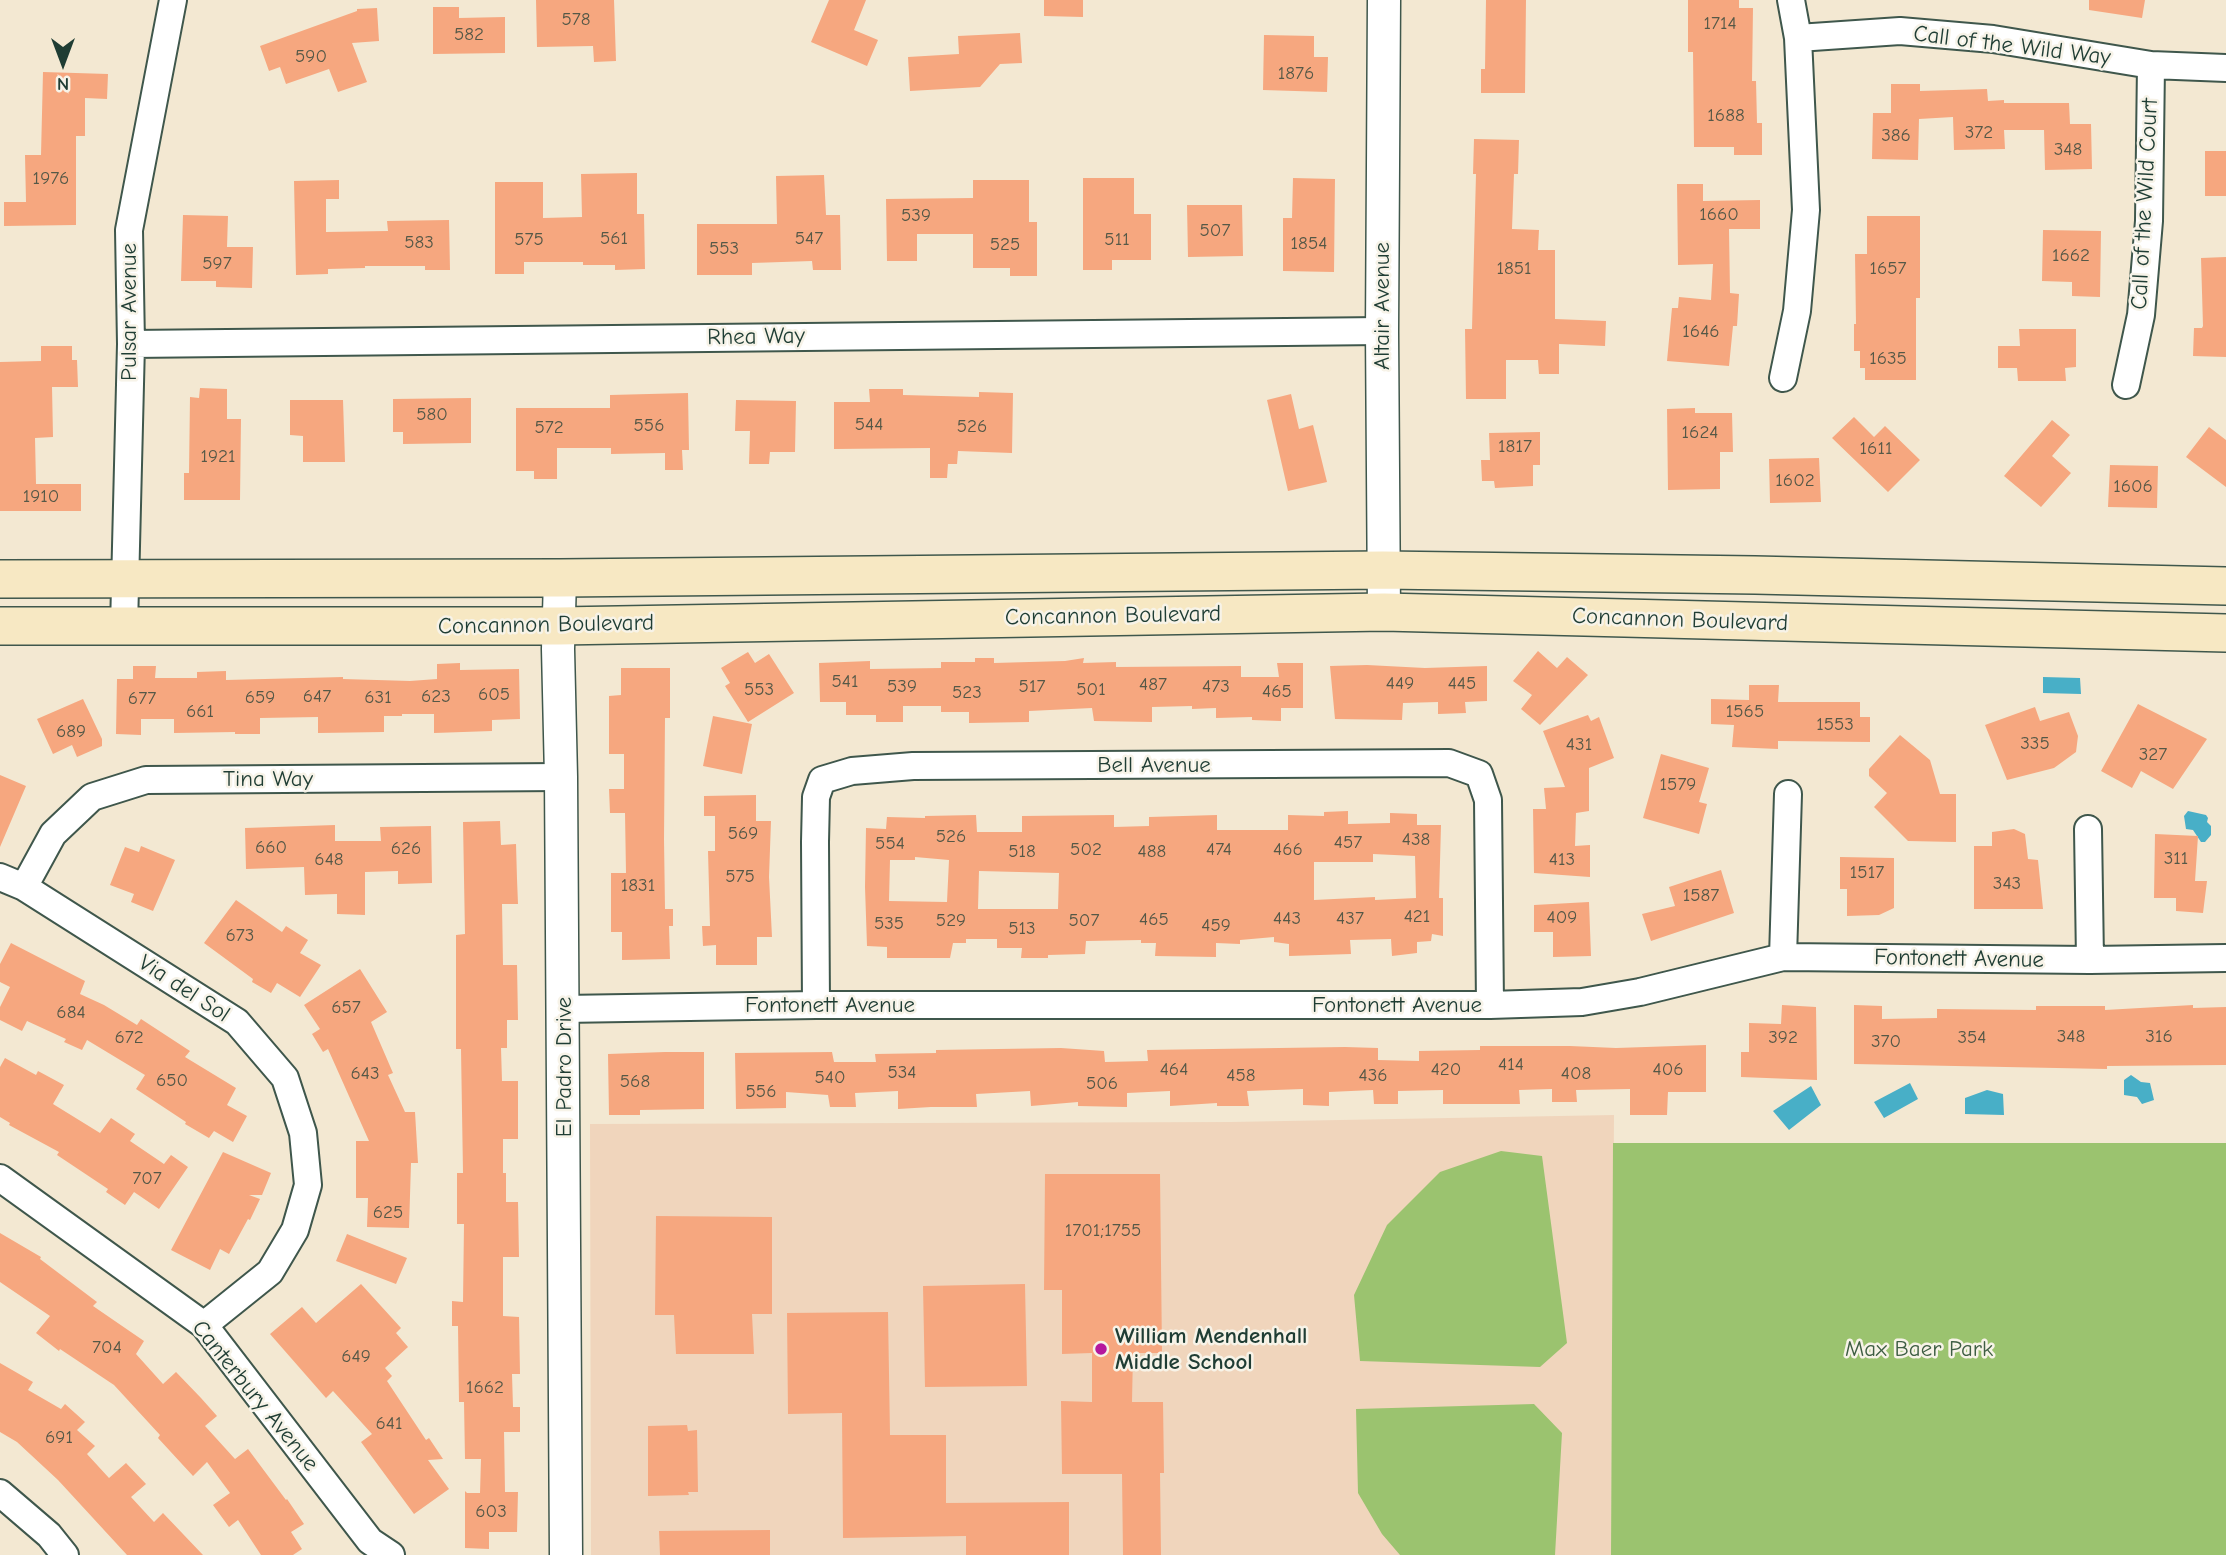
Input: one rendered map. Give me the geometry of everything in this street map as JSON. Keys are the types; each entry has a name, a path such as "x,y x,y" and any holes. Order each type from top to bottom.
{"main road":[{"name":"Concannon Boulevard","path":"0,579 560,578 1383,570 2226,586"},
{"name":"Concannon Boulevard","path":"0,626 559,626 1384,612 2226,633"}],"street":[{"name":"Pulsar Avenue","path":"124,627 131,344 128,230 173,0"},
{"name":"Altair Avenue","path":"1384,0 1384,612"},
{"path":"1783,378 1797,311 1806,210 1798,38 1791,0"},
{"name":"Call of the Wild Way","path":"1798,38 1900,31 1993,40 2151,65 2226,68"},
{"name":"Call of the Wild Court","path":"2126,385 2141,315 2149,221 2151,65"},
{"name":"Rhea Way","path":"131,344 1382,331"},
{"name":"El Padro Drive","path":"560,578 566,1555"},
{"name":"Bell Avenue","path":"816,1005 815,842 817,797 822,780 852,771 913,766 1449,763 1479,774 1488,800 1490,1005"},
{"name":"Tina Way","path":"12,882 53,834 92,797 146,780 561,777"},
{"path":"1783,957 1788,794"},
{"path":"2088,828 2090,960"},
{"name":"Via del Sol","path":"12,882 237,1022 285,1078 303,1133 308,1185 295,1230 270,1272 204,1325"},
{"name":"Fontonett Avenue","path":"563,1009 816,1005 1490,1005 1582,1002 1640,992 1783,957 2090,960 2226,958"},
{"name":"Canterbury Avenue","path":"0,1178 204,1325 370,1541 391,1555"},
{"path":"0,1493 49,1535 65,1555"}],"shaded area":[{"name":"William Mendenhall Middle School","path":"1614,1115 1611,1555 591,1555 590,1124 1231,1122"}],"green space":[{"name":"Max Baer Park","path":"1613,1143 2226,1143 2226,1555 1611,1555"},
{"path":"1501,1151 1542,1156 1567,1343 1540,1367 1360,1361 1354,1295 1387,1225 1440,1172"},
{"path":"1534,1404 1562,1433 1555,1555 1400,1555 1382,1534 1358,1493 1356,1409"}],"water":[{"path":"2043,677 2080,678 2081,694 2043,693"},
{"path":"2188,811 2206,815 2208,818 2211,835 2205,842 2201,842 2193,830 2186,829 2184,816"},
{"path":"2131,1075 2141,1082 2150,1083 2154,1100 2142,1104 2137,1097 2124,1095 2124,1080"},
{"path":"1910,1083 1918,1099 1884,1118 1874,1102"},
{"path":"1811,1086 1821,1105 1789,1130 1773,1111"},
{"path":"1987,1090 2003,1094 2004,1115 1965,1114 1965,1098"}],"building":[{"path":"536,0 614,0 616,61 594,62 593,46 537,47"},
{"path":"829,0 866,0 854,30 878,40 867,66 811,42"},
{"path":"1044,0 1083,0 1083,17 1044,16"},
{"path":"1486,0 1526,0 1525,93 1481,93 1481,69 1485,69"},
{"path":"1688,0 1739,0 1739,8 1753,8 1752,81 1756,81 1757,123 1762,123 1762,155 1734,155 1734,147 1694,147 1693,52 1688,52"},
{"path":"2089,0 2145,0 2142,18 2089,10"},
{"path":"433,7 459,7 459,18 505,17 505,53 433,54"},
{"path":"377,8 379,41 352,43 367,82 338,92 329,69 286,84 280,67 269,71 260,46 357,9"},
{"path":"1020,33 1022,63 1000,64 980,87 910,91 908,57 959,54 958,36"},
{"path":"1264,35 1314,36 1314,57 1328,57 1327,92 1263,90"},
{"path":"43,72 108,74 107,99 85,98 85,136 76,136 76,225 4,226 4,202 26,202 25,155 41,155"},
{"path":"1891,84 1920,84 1920,91 1987,89 1988,101 2004,100 2004,103 2069,103 2070,124 2091,124 2092,169 2045,170 2044,130 2004,130 2005,149 1954,150 1953,117 1919,119 1918,160 1872,159 1873,113 1891,113"},
{"path":"1474,139 1519,140 1518,174 1514,174 1512,229 1539,230 1538,250 1555,250 1555,319 1606,321 1605,346 1559,344 1559,374 1539,374 1538,360 1506,360 1506,399 1466,399 1465,329 1472,329 1476,174 1473,174"},
{"path":"2205,151 2226,151 2226,196 2205,196"},
{"path":"637,173 637,214 644,214 645,269 615,270 615,265 583,265 583,262 524,262 524,274 495,274 495,182 543,182 543,218 582,217 581,174"},
{"path":"824,175 826,215 840,215 841,270 813,270 812,261 752,263 752,275 697,275 697,224 777,224 776,176"},
{"path":"1083,178 1134,178 1134,214 1151,214 1151,260 1112,260 1112,270 1083,270"},
{"path":"1293,178 1335,179 1334,272 1283,271 1283,218 1292,218"},
{"path":"339,180 339,199 326,199 326,232 388,231 387,221 449,220 450,270 425,270 425,266 365,266 328,269 328,274 296,275 294,181"},
{"path":"973,180 1029,180 1029,222 1037,222 1037,276 1010,276 1010,268 973,268 973,234 917,234 917,261 887,261 886,199 973,198"},
{"path":"1677,184 1703,184 1703,201 1760,200 1760,229 1729,229 1730,293 1739,294 1737,326 1733,326 1729,366 1667,361 1672,308 1678,308 1679,297 1711,300 1713,264 1678,265"},
{"path":"1187,205 1242,205 1243,256 1188,257"},
{"path":"183,215 228,216 227,247 253,247 252,288 216,287 216,281 181,281"},
{"path":"1867,216 1920,216 1916,380 1865,380 1865,368 1860,368 1860,351 1854,351 1855,254 1867,254"},
{"path":"2043,230 2101,231 2100,297 2072,296 2072,282 2042,281"},
{"path":"2226,257 2226,357 2193,356 2194,328 2203,326 2201,258"},
{"path":"2019,329 2076,329 2076,367 2065,368 2066,381 2018,381 2017,368 1998,368 1998,346 2020,346"},
{"path":"41,346 72,346 72,360 77,360 78,387 52,387 53,437 35,438 36,484 81,484 81,511 0,511 0,362 41,361"},
{"path":"200,388 227,389 227,419 241,419 240,500 184,500 184,473 189,473 190,397 199,398"},
{"path":"869,389 903,389 903,395 979,397 979,392 1013,393 1012,453 958,451 957,464 948,464 947,478 930,478 930,448 834,449 834,402 870,402"},
{"path":"688,393 689,450 682,450 683,470 665,470 665,453 611,454 611,448 557,448 557,479 534,479 534,471 516,471 516,408 610,408 610,395"},
{"path":"1291,394 1299,429 1313,425 1327,482 1288,491 1267,400"},
{"path":"471,398 471,443 403,444 403,432 393,432 393,399"},
{"path":"290,400 343,400 345,462 303,462 303,436 290,435"},
{"path":"736,400 796,401 795,452 770,452 769,464 749,464 750,431 735,431"},
{"path":"1695,408 1695,413 1732,413 1733,452 1720,452 1720,489 1668,490 1667,409"},
{"path":"1854,417 1874,437 1885,426 1920,460 1888,492 1832,438"},
{"path":"2052,420 2070,435 2052,456 2071,473 2041,507 2004,476"},
{"path":"2209,427 2226,440 2226,487 2186,457"},
{"path":"1540,432 1540,465 1533,465 1533,486 1495,488 1494,481 1482,481 1481,460 1490,460 1489,433"},
{"path":"1819,458 1821,502 1770,503 1769,459"},
{"path":"2110,465 2158,466 2157,508 2108,507"},
{"path":"1538,651 1557,668 1567,657 1588,675 1540,725 1521,709 1532,695 1513,681"},
{"path":"748,652 755,663 769,654 794,693 748,722 725,686 730,683 721,668"},
{"path":"975,658 994,658 994,663 1084,658 1083,663 1116,662 1116,667 1241,666 1241,677 1279,677 1277,663 1303,663 1303,708 1281,708 1281,721 1252,720 1252,717 1216,718 1216,708 1192,709 1192,706 1152,707 1152,722 1094,721 1092,708 1029,711 1029,722 969,723 969,712 941,712 941,706 903,706 903,722 876,722 876,715 846,715 846,702 820,702 819,663 870,661 870,669 941,668 941,662 975,662"},
{"path":"460,663 460,670 519,669 520,719 492,720 492,731 434,733 434,714 402,714 384,716 384,732 318,733 318,717 260,718 260,734 235,734 174,733 174,719 141,719 141,735 116,734 117,679 133,679 133,666 156,666 155,678 197,678 197,672 226,671 226,680 343,677 410,681 437,679 437,664"},
{"path":"1330,666 1425,668 1487,666 1487,701 1465,702 1466,713 1438,714 1438,702 1403,703 1402,720 1335,719"},
{"path":"621,668 670,668 670,718 665,718 664,839 665,909 673,909 673,926 669,926 670,959 622,960 622,932 611,932 611,873 626,873 625,813 610,813 609,789 624,789 624,754 609,754 609,696 621,695"},
{"path":"1749,685 1779,685 1778,702 1860,702 1860,717 1870,717 1870,742 1778,741 1778,749 1732,747 1734,725 1711,724 1711,699 1749,700"},
{"path":"83,699 102,739 102,746 77,757 72,745 53,754 37,719"},
{"path":"2138,704 2207,739 2173,789 2141,771 2132,788 2101,771"},
{"path":"2035,707 2040,721 2069,712 2078,736 2076,752 2054,768 2007,780 1985,725"},
{"path":"1588,715 1591,721 1599,717 1614,758 1589,768 1589,811 1576,813 1575,846 1590,845 1590,877 1534,873 1533,809 1546,809 1544,788 1565,787 1543,731"},
{"path":"713,716 752,724 742,774 703,766"},
{"path":"1900,735 1930,760 1940,794 1956,794 1956,842 1908,841 1874,807 1887,793 1869,776 1869,769"},
{"path":"1661,754 1709,768 1699,802 1707,804 1699,834 1643,818"},
{"path":"0,775 26,786 0,847"},
{"path":"756,795 756,821 771,821 769,877 772,937 757,937 757,965 716,965 716,945 703,946 702,926 710,926 708,851 715,851 715,816 704,816 704,796"},
{"path":"1348,811 1348,824 1390,823 1390,813 1417,814 1417,825 1441,825 1439,898 1443,898 1443,936 1432,934 1431,941 1417,942 1417,953 1392,956 1391,939 1350,940 1351,954 1289,956 1289,944 1274,942 1274,937 1240,940 1240,944 1216,943 1216,957 1155,956 1156,943 1141,943 1141,940 1086,941 1085,954 1048,955 1048,958 1021,958 1022,948 997,948 997,939 966,939 966,943 953,943 950,958 887,958 887,947 867,946 866,828 886,829 887,817 976,815 977,832 1022,832 1022,816 1114,815 1114,827 1149,826 1149,817 1217,815 1217,830 1288,830 1288,815 1324,816 1324,812","holes":["1373,854 1415,856 1416,898 1314,900 1314,862 1373,862","915,857 949,860 947,902 889,901 890,860 915,860","979,871 1059,873 1058,909 978,909"]},
{"path":"500,821 501,845 516,844 518,904 502,904 503,965 517,965 518,1020 507,1020 507,1048 501,1048 502,1081 518,1081 518,1139 503,1139 503,1173 506,1173 506,1202 518,1202 519,1257 503,1257 503,1316 519,1317 520,1374 512,1374 513,1407 520,1407 520,1432 504,1432 505,1492 518,1492 517,1532 489,1532 489,1549 465,1548 465,1491 480,1493 481,1459 465,1459 464,1402 459,1402 458,1326 452,1326 452,1301 463,1302 464,1224 457,1224 457,1173 463,1173 461,1049 456,1049 456,935 465,934 463,822"},
{"path":"335,825 335,841 381,841 380,827 431,826 432,883 398,884 398,871 365,872 365,915 337,914 337,894 305,895 304,867 246,869 245,828"},
{"path":"2014,829 2025,834 2028,859 2038,860 2043,909 1974,909 1974,846 1992,846 1992,832"},
{"path":"2155,834 2198,836 2195,881 2207,881 2203,913 2176,911 2176,898 2154,898"},
{"path":"141,846 175,860 153,911 131,902 134,894 110,885 125,847 139,852"},
{"path":"1840,857 1894,858 1894,908 1879,915 1847,916 1847,889 1840,889"},
{"path":"1721,870 1734,913 1651,941 1642,914 1675,906 1669,887"},
{"path":"236,900 282,932 286,926 308,940 300,953 321,965 300,997 277,983 271,993 252,982 253,979 204,943"},
{"path":"1589,902 1591,956 1553,957 1553,932 1534,932 1534,905"},
{"path":"11,943 85,981 80,994 137,1025 141,1019 190,1051 185,1057 236,1088 227,1105 247,1116 233,1142 214,1131 209,1138 185,1124 186,1122 136,1089 145,1075 87,1040 82,1050 64,1042 66,1039 27,1021 22,1031 0,1020 0,1007 10,987 0,982 0,964"},
{"path":"360,969 387,1012 371,1022 393,1073 388,1075 405,1112 415,1112 418,1163 411,1163 409,1228 367,1227 368,1198 356,1198 356,1141 369,1141 328,1049 323,1052 312,1034 320,1029 304,1005"},
{"path":"1782,1005 1816,1007 1817,1080 1741,1077 1741,1052 1749,1052 1749,1023 1781,1024"},
{"path":"1854,1005 1882,1006 1882,1019 1937,1018 1937,1009 2036,1010 2036,1006 2105,1006 2105,1010 2193,1005 2193,1008 2226,1007 2226,1065 2107,1066 2107,1069 1854,1064"},
{"path":"1706,1045 1706,1092 1668,1092 1667,1115 1630,1115 1630,1089 1576,1090 1577,1102 1552,1102 1552,1089 1519,1090 1520,1104 1443,1104 1443,1090 1398,1091 1398,1104 1374,1104 1373,1090 1329,1092 1329,1106 1303,1105 1303,1089 1247,1091 1249,1106 1217,1106 1217,1103 1170,1106 1170,1091 1127,1093 1127,1107 1078,1106 1078,1102 1031,1106 1030,1091 976,1094 977,1107 898,1109 898,1091 855,1093 856,1107 830,1107 828,1095 786,1092 786,1108 736,1109 735,1053 832,1052 834,1062 876,1062 875,1054 1061,1048 1104,1051 1105,1062 1148,1061 1147,1050 1345,1047 1378,1048 1378,1060 1419,1061 1419,1051 1480,1050 1480,1046 1616,1048"},
{"path":"704,1052 704,1109 640,1110 640,1115 609,1115 608,1054"},
{"path":"5,1058 36,1075 38,1071 64,1085 53,1104 100,1133 111,1118 135,1134 130,1141 164,1164 171,1155 188,1167 159,1209 134,1192 125,1205 106,1192 108,1189 57,1155 59,1152 9,1125 10,1123 0,1117 0,1067"},
{"path":"223,1152 271,1173 262,1195 249,1195 260,1199 229,1254 220,1249 210,1270 171,1250"},
{"path":"1045,1174 1160,1174 1162,1353 1133,1353 1132,1402 1163,1402 1161,1555 1123,1555 1122,1474 1062,1474 1061,1401 1092,1402 1092,1353 1062,1354 1062,1290 1044,1290"},
{"path":"656,1216 772,1217 772,1314 752,1314 754,1354 676,1354 674,1315 655,1315"},
{"path":"0,1233 41,1257 40,1259 97,1302 93,1306 144,1341 136,1354 163,1384 176,1372 201,1398 217,1416 205,1426 235,1459 248,1449 304,1524 291,1532 302,1549 293,1555 261,1555 238,1520 229,1527 213,1505 230,1493 207,1462 193,1476 114,1385 60,1349 59,1351 36,1333 50,1316 0,1282"},
{"path":"347,1234 407,1258 396,1284 336,1261"},
{"path":"361,1284 401,1328 396,1333 408,1347 385,1368 392,1376 387,1381 426,1440 429,1438 443,1459 428,1460 449,1489 414,1514 361,1442 372,1434 333,1391 326,1398 270,1334 302,1307 316,1323"},
{"path":"1025,1284 1027,1386 925,1387 923,1286"},
{"path":"888,1312 890,1435 946,1435 946,1503 1069,1502 1069,1555 966,1555 966,1536 843,1538 842,1413 788,1414 787,1313"},
{"path":"0,1363 33,1382 28,1390 61,1409 65,1404 85,1422 77,1430 95,1446 87,1454 109,1478 126,1463 146,1484 131,1497 154,1522 163,1513 203,1555 127,1555 58,1480 17,1442 0,1432"},
{"path":"687,1425 688,1431 697,1430 698,1492 688,1492 689,1495 648,1496 648,1426"},
{"path":"770,1530 770,1555 660,1555 659,1531"}],"place":[{"name":"William Mendenhall Middle School","path":"1101,1349"}]}
